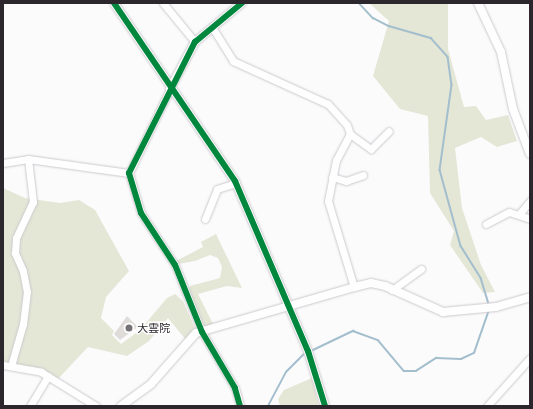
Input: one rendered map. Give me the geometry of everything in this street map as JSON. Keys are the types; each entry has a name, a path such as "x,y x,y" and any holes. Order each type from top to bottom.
{"street":[{"path":"114,3 170,89 236,182 318,377 325,406"},
{"path":"163,3 195,42"},
{"path":"240,406 235,388 202,332 174,265 141,213 129,174 170,89 195,42 242,3"},
{"path":"478,3 501,52 514,109 530,154"},
{"path":"212,27 233,61 328,104 343,119 350,134 371,149 389,131"},
{"path":"350,134 336,160 332,178 330,212 354,287"},
{"path":"3,163 28,159 129,174"},
{"path":"11,366 23,324 27,292 23,271 15,253 16,238 33,202 28,159"},
{"path":"332,178 346,181 363,175"},
{"path":"205,219 217,189 236,182"},
{"path":"520,213 530,201"},
{"path":"486,224 509,212 520,213 530,219"},
{"path":"392,290 421,269"},
{"path":"122,406 151,384 185,342 202,332 354,287 372,283 443,312 496,308 530,297"},
{"path":"487,406 530,358"},
{"path":"3,365 48,376 96,406"},
{"path":"30,406 48,376"}],"green space":[{"path":"369,3 448,3 448,49 464,107 476,106 486,120 508,115 517,141 497,147 481,137 455,148 462,208 481,265 495,292 483,293 450,245 454,231 430,193 428,116 400,109 373,76 389,21"},
{"path":"3,188 25,198 60,203 79,200 95,210 129,271 106,297 101,318 114,331 112,335 121,344 140,330 167,298 175,294 183,301 197,333 186,340 168,318 149,341 127,356 88,347 57,380 3,364"},
{"path":"216,234 242,288 227,286 198,294 214,326 201,329 188,293 190,286 220,278 222,267 218,258 210,255 195,261 178,264 176,261 203,247 201,242"},
{"path":"312,378 319,406 280,406 278,399 284,390"}],"building":[{"name":"大雲院","path":"127,316 138,327 120,340 114,334"}],"waterway":[{"path":"359,3 373,18 389,26 431,38 448,57 452,85 440,170 461,246 481,278 489,304"},
{"path":"311,351 353,331 378,340 404,371 416,371 436,358 461,359 474,353 489,310"},
{"path":"268,406 286,372 305,353"}],"cycle path":[{"path":"114,3 235,181 308,351 325,406"},
{"path":"240,406 235,388 202,332 175,265 141,213 129,173 195,42 242,3"}],"place":[{"name":"大雲院","path":"129,328"}]}
